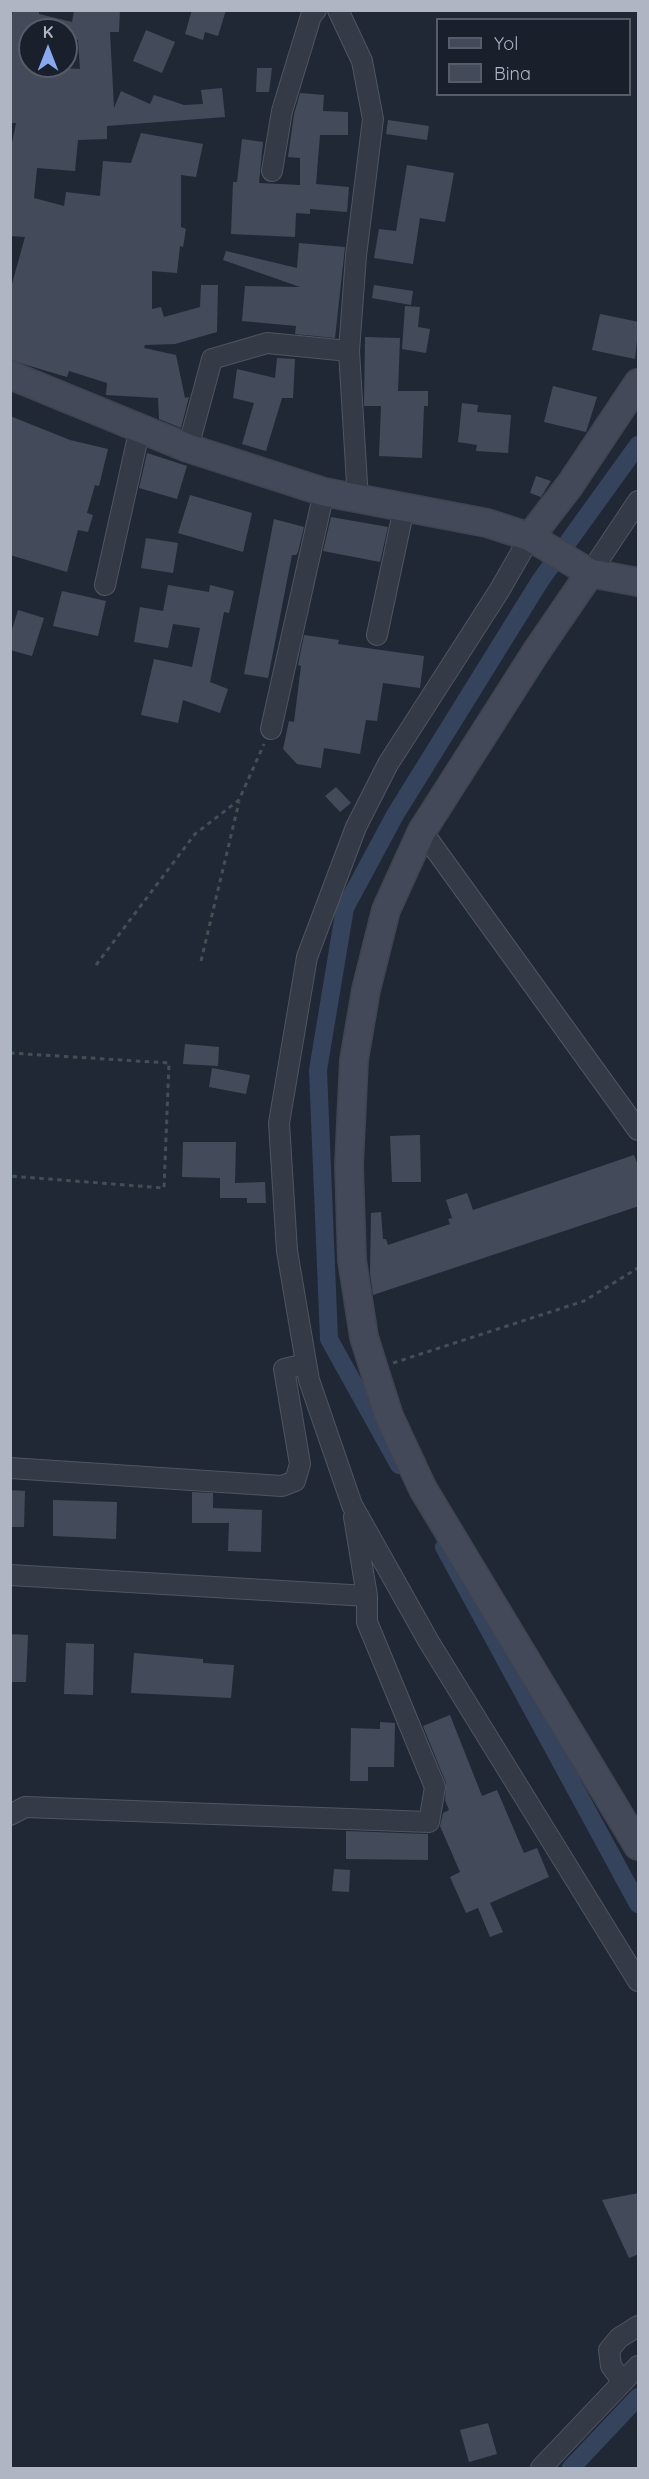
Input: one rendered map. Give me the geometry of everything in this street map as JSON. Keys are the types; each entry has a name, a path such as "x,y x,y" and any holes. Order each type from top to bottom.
{"street":[{"path":"272,171 282,111 311,16 316,10"},
{"path":"338,10 362,61 373,119 356,256 349,351 358,500"},
{"path":"188,448 212,358 267,343 349,351"},
{"path":"10,375 188,448 324,492 488,522 535,540 590,573 639,582"},
{"path":"10,1815 25,1807 429,1822 435,1787 367,1622 367,1596 352,1504 309,1380 287,1251 279,1123 307,957 356,827 388,764 499,591 639,383"},
{"path":"105,585 140,428"},
{"path":"271,729 324,492"},
{"path":"639,501 536,652 422,831 386,910 366,990 354,1060 349,1165 352,1260 364,1337 389,1416 423,1489 639,1846"},
{"path":"377,635 404,508"},
{"path":"422,831 639,1130"},
{"path":"10,1468 282,1486 289,1484 296,1481 300,1464 284,1369 306,1364"},
{"path":"352,1504 429,1641 639,1981"},
{"path":"10,1575 367,1596"},
{"path":"623,2382 611,2366 609,2350 619,2338 639,2326"},
{"path":"542,2469 639,2366"}],"path":[{"path":"201,961 239,800 271,729"},
{"path":"96,965 195,834 239,800"},
{"path":"10,1053 169,1063 164,1188 10,1176"},
{"path":"374,1369 584,1300 639,1268"}],"building":[{"path":"13,10 39,10 39,14 56,18 18,18 18,78 78,78 78,69 80,69 78,18 73,18 74,10 120,10 119,32 110,32 114,108 121,91 150,104 154,95 184,105 203,104 201,90 222,88 225,117 107,126 107,139 78,140 75,171 37,168 34,198 64,206 66,192 100,196 103,161 131,163 141,133 203,144 196,177 181,175 181,227 186,229 183,247 180,246 177,273 152,271 152,309 161,307 164,317 200,307 201,285 218,285 217,332 175,344 145,345 144,348 176,355 185,398 189,397 181,428 159,419 158,398 106,395 107,383 69,371 67,377 10,360 10,291 25,237 10,236 10,152 16,123 11,123 10,26"},
{"path":"192,10 226,10 218,36 205,32 203,40 185,34"},
{"path":"146,30 175,42 162,73 133,61"},
{"path":"257,68 272,68 269,92 256,92"},
{"path":"300,93 324,95 323,111 348,112 348,135 320,135 316,184 349,187 347,212 310,209 310,214 296,213 295,237 231,234 233,182 237,182 242,139 263,142 259,183 300,185 300,158 288,157 294,114"},
{"path":"388,120 429,126 427,140 386,134"},
{"path":"407,165 454,173 445,222 420,218 413,264 374,258 379,229 396,231"},
{"path":"299,243 345,247 335,338 295,334 296,326 242,321 245,286 300,287 223,260 226,251 297,268"},
{"path":"374,285 413,291 411,305 372,298"},
{"path":"405,306 420,307 418,327 430,329 426,353 402,349"},
{"path":"600,314 639,322 635,359 592,350"},
{"path":"365,337 400,338 398,391 428,391 428,406 424,406 422,458 379,456 381,406 364,406"},
{"path":"277,358 295,359 293,398 282,398 266,451 242,444 254,403 233,398 237,369 275,378"},
{"path":"553,386 597,397 586,432 544,422"},
{"path":"462,403 478,405 477,412 511,415 508,453 476,451 477,445 458,442"},
{"path":"10,416 70,440 108,449 99,486 95,485 87,513 93,515 88,532 78,530 67,572 10,555"},
{"path":"147,453 187,466 177,499 139,488"},
{"path":"536,476 551,481 541,497 530,493"},
{"path":"190,495 252,513 243,552 178,533"},
{"path":"331,517 388,527 380,562 323,551"},
{"path":"274,519 304,527 298,552 292,555 268,678 244,674"},
{"path":"146,538 178,543 173,573 141,568"},
{"path":"168,585 209,592 210,585 234,591 229,613 224,612 210,682 228,689 220,713 183,700 178,723 141,715 154,659 192,667 200,628 173,624 168,648 134,642 140,607 163,611"},
{"path":"62,591 106,601 98,636 53,626"},
{"path":"18,610 44,618 32,656 10,650 10,636"},
{"path":"304,635 339,640 338,644 424,656 420,688 383,683 377,721 366,720 360,754 324,748 321,768 297,764 283,749 289,721 294,722 301,666 298,665"},
{"path":"336,787 351,803 340,812 325,796"},
{"path":"185,1044 219,1047 218,1066 183,1064"},
{"path":"212,1068 250,1075 246,1094 209,1087"},
{"path":"420,1135 421,1182 392,1182 390,1136"},
{"path":"183,1142 236,1142 235,1183 265,1182 266,1203 247,1203 247,1198 220,1198 220,1178 182,1177"},
{"path":"634,1155 639,1168 639,1206 373,1295 370,1273 371,1213 381,1212 383,1239 386,1239 388,1245 450,1224 448,1219 452,1218 446,1200 467,1193 473,1210"},
{"path":"10,1490 25,1491 24,1527 10,1527"},
{"path":"192,1492 213,1493 213,1508 262,1510 261,1552 228,1551 229,1523 192,1523"},
{"path":"53,1500 117,1502 116,1539 53,1536"},
{"path":"10,1634 28,1635 26,1682 10,1682"},
{"path":"66,1643 94,1644 93,1695 64,1694"},
{"path":"134,1653 203,1659 203,1663 234,1665 231,1698 131,1693"},
{"path":"450,1715 482,1796 497,1790 524,1853 537,1848 549,1877 490,1903 503,1932 490,1937 478,1908 466,1913 450,1877 460,1872 440,1826 443,1813 449,1810 445,1800 446,1783 423,1726"},
{"path":"380,1722 395,1723 394,1767 368,1767 368,1781 350,1781 351,1728 380,1729"},
{"path":"346,1831 428,1834 428,1860 346,1859"},
{"path":"334,1869 350,1870 349,1892 332,1891"},
{"path":"639,2193 639,2254 629,2258 602,2200"},
{"path":"488,2423 497,2454 469,2462 460,2430"}],"waterway":[{"path":"399,1465 329,1339 318,1070 345,908 395,815 540,581 638,445"},
{"path":"444,1547 638,1904"},
{"path":"571,2468 638,2397"}]}
